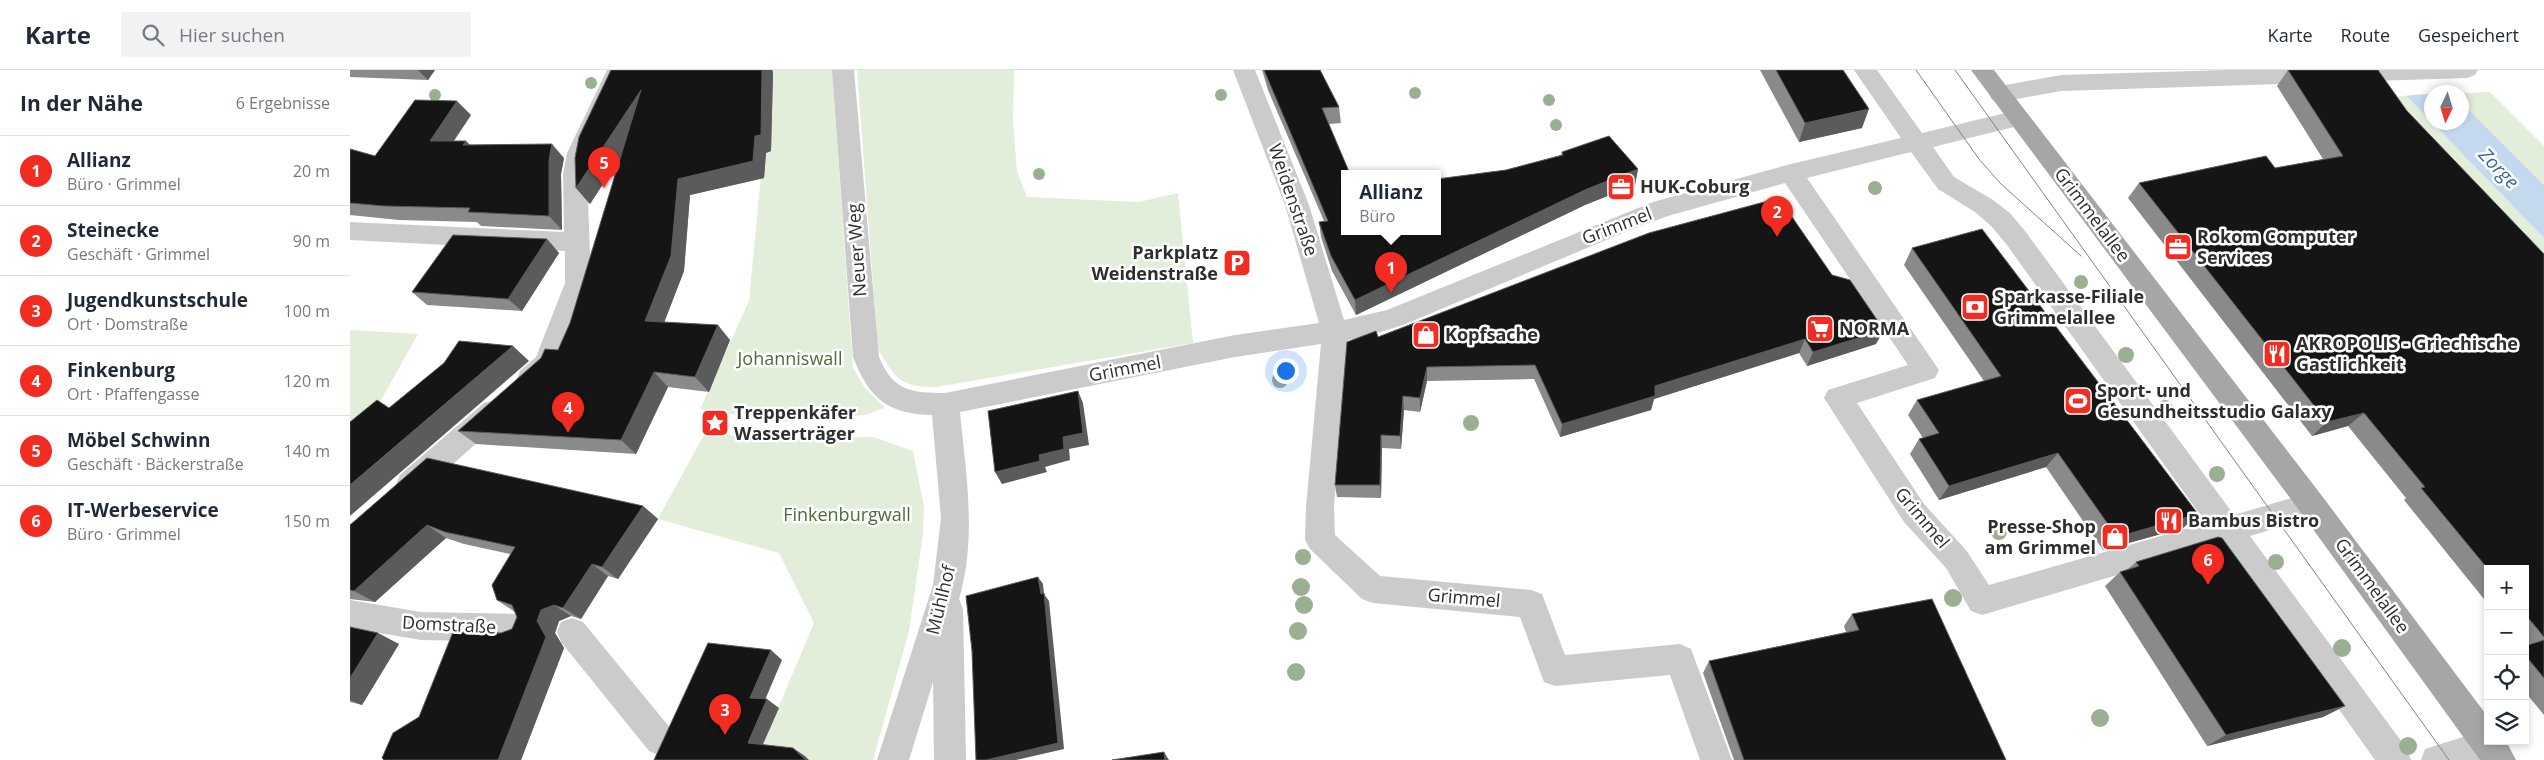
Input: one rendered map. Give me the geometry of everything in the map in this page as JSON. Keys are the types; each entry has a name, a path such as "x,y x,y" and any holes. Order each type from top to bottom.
{"main road":[{"name":"Grimmelallee","path":"1982,70 2312,505 2494,752"}],"street":[{"path":"387,504 521,388 547,363 578,283 575,174 580,153 618,70"},
{"name":"Neuer Weg","path":"843,70 866,357 872,375 883,390 896,398 915,405"},
{"name":"Weidenstraße","path":"1244,70 1297,205 1335,333"},
{"path":"1865,70 1946,183 1984,206 2001,220 2070,308 2227,531 2267,580 2395,760"},
{"path":"2000,94 2061,84 2467,70"},
{"name":"Grimmel","path":"915,405 945,404 1235,346 1335,333 1364,327 1394,318 1621,223 1662,208 1791,173 2018,118"},
{"name":"Grimmel","path":"1791,173 1926,370 1838,398 1914,513 1956,559 1982,601 2312,505"},
{"path":"350,231 577,242"},
{"name":"Grimmel","path":"1335,333 1320,508 1320,540 1373,589 1531,604 1555,671 1680,660 1716,760"},
{"name":"Mühlhof","path":"893,760 948,585 956,518 945,404"},
{"path":"948,585 950,760"},
{"name":"Domstraße","path":"350,614 421,626 519,628"},
{"path":"572,632 660,740"},
{"name":"Grimmelallee","path":"2437,760 2494,752"}],"green space":[{"name":"Johanniswall","path":"771,70 832,70 853,368 865,388 885,408 865,415 781,422 700,409 749,301"},
{"path":"857,70 1014,70 1013,122 1017,171 1027,197 1139,202 1178,193 1193,343 936,387 914,385 900,379 894,374 878,349"},
{"path":"2490,92 2544,146 2544,185 2469,110 2469,93"},
{"path":"2406,96 2424,115 2424,130 2439,130 2544,238 2544,275 2379,97"},
{"path":"350,330 418,334 358,441 350,440"},
{"name":"Finkenburgwall","path":"706,431 753,439 873,437 913,451 924,507 923,534 909,631 873,760 809,760 805,756 760,751 814,623 779,553 658,519"}],"water":[{"path":"2381,70 2424,89 2424,114"},
{"name":"Zorge","path":"2469,110 2544,185 2544,238 2439,130 2469,130"}],"pier":[{"path":"2378,70 2431,70 2446,85 2424,85 2424,94 2402,96"}],"building":[{"path":"611,70 762,70 761,135 755,136 753,161 678,179 671,256 645,321 718,325 695,377 654,372 621,440 458,431 541,358 545,349 558,350 570,323 641,90 576,188 575,158 579,137"},
{"path":"1264,70 1320,70 1339,107 1322,108 1348,170 1341,170 1341,235 1441,235 1441,178 1506,170 1563,155 1562,152 1609,136 1638,169 1587,189 1355,300 1331,256 1319,222 1328,221"},
{"path":"1776,70 1843,70 1869,109 1805,123"},
{"path":"2288,70 2378,70 2407,111 2424,130 2544,254 2544,637 2529,619 2529,565 2485,565 2421,488 2425,487 2364,413 2327,422 2139,183 2266,156 2275,168 2343,156"},
{"path":"415,100 457,101 430,141 466,141 463,145 552,144 549,160 549,216 468,212 470,208 384,206 350,203 350,149 375,156"},
{"path":"1779,198 1832,275 1850,280 1884,330 1813,352 1805,339 1655,386 1655,396 1562,424 1535,365 1427,367 1420,398 1403,396 1400,436 1381,435 1380,485 1335,485 1347,342 1376,331 1378,337 1649,233"},
{"path":"1982,229 2198,514 2117,537 2058,453 1949,486 1919,439 1939,433 1917,400 2001,376 1912,248"},
{"path":"453,235 547,239 508,299 412,292"},
{"path":"459,341 513,346 350,485 350,422 377,400 389,408 444,363"},
{"path":"1078,391 1083,433 1063,437 1064,449 1039,455 1040,461 995,472 988,411"},
{"path":"427,458 643,506 602,567 592,564 563,608 554,605 541,610 537,621 546,637 498,760 384,760 382,758 393,733 419,717 453,632 501,633 512,629 517,617 512,605 497,600 492,585 515,547 445,532 427,525 354,591 350,590 350,525"},
{"path":"2218,537 2222,538 2345,706 2226,735 2120,572 2139,566 2136,562"},
{"path":"1038,577 1041,594 1044,593 1058,743 986,760 976,760 972,651 966,596"},
{"path":"1932,599 2006,760 1744,760 1709,661 1859,630 1852,614"},
{"path":"350,627 378,633 350,678"},
{"path":"2544,640 2544,678 2529,660 2529,645"},
{"path":"708,643 771,650 750,698 767,699 748,743 793,748 806,760 654,760"},
{"path":"1164,752 1165,760 1112,760"}],"tram line":[{"path":"1916,70 1979,159 2000,183 2081,256"},
{"path":"1955,70 2449,760"}],"place":[{"name":"HUK-Coburg","path":"1621,187"},
{"name":"Möbel Schwinn","path":"604,188"},
{"name":"Steinecke","path":"1777,237"},
{"name":"Rokom Computer Services","path":"2178,247"},
{"name":"Parkplatz Weidenstraße","path":"1237,263"},
{"name":"Allianz","path":"1391,293"},
{"name":"Sparkasse-Filiale Grimmelallee","path":"1975,307"},
{"name":"NORMA","path":"1820,329"},
{"name":"Kopfsache","path":"1426,335"},
{"name":"AKROPOLIS - Griechische Gastlichkeit","path":"2277,354"},
{"name":"Sport- und Gesundheitsstudio Galaxy","path":"2078,401"},
{"name":"Treppenkäfer Wasserträger","path":"715,423"},
{"name":"Finkenburg","path":"568,433"},
{"name":"Bambus Bistro","path":"2169,521"},
{"name":"Presse-Shop am Grimmel","path":"2115,537"},
{"name":"IT-Werbeservice","path":"2208,585"},
{"name":"Jugendkunstschule","path":"725,735"}]}
